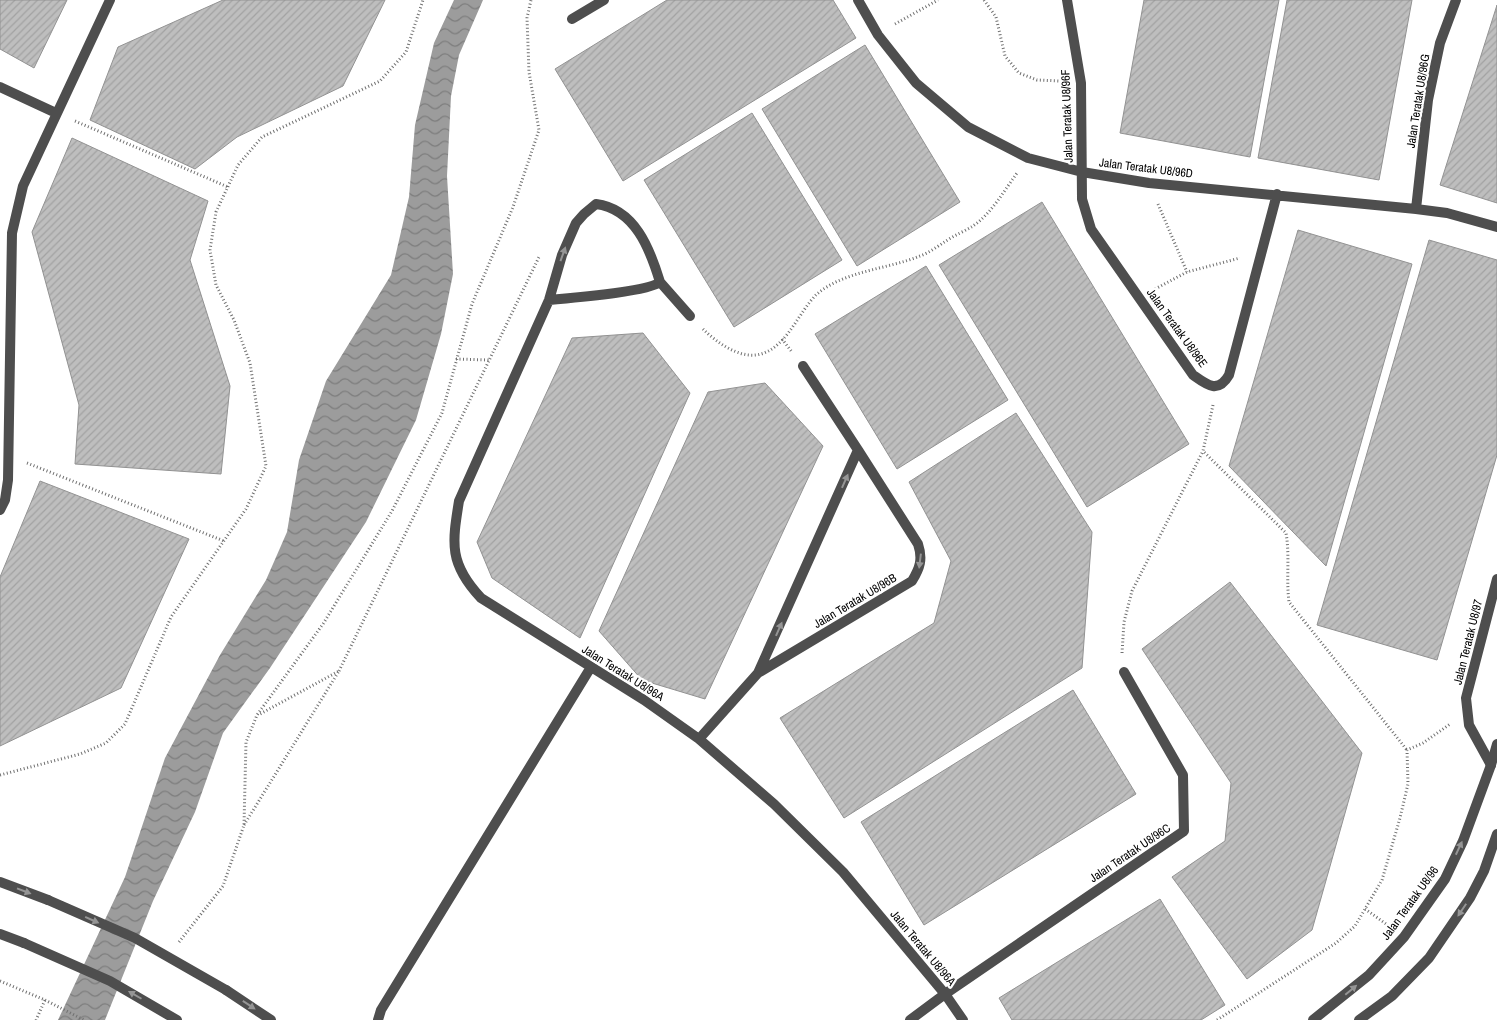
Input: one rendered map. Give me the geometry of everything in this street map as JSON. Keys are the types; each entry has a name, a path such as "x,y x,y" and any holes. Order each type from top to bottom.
{"street":[{"path":"0,510 5,500 8,480 12,233 23,186 110,0"},
{"path":"572,19 604,0"},
{"name":"Jalan Teratak U8/96D","path":"858,0 878,34 916,83 968,127 1028,158 1082,172 1149,183 1416,209 1447,214 1497,227"},
{"name":"Jalan Teratak U8/96F","path":"1067,0 1081,83 1082,172"},
{"name":"Jalan Teratak U8/96G","path":"1416,209 1428,100 1440,43 1456,0"},
{"path":"0,87 56,113"},
{"name":"Jalan Teratak U8/96E","path":"1082,172 1082,200 1091,229 1193,375 1208,386 1217,386"},
{"path":"1217,386 1225,382 1230,375 1277,194"},
{"name":"Jalan Teratak U8/96A","path":"690,316 660,282 654,263 640,233 627,218 615,208 596,204 584,214 576,223 562,255 549,300 459,501 454,532 457,564 467,584 481,598 644,700 699,738 774,804 843,872 945,994 963,1020"},
{"path":"549,300 640,289 660,282"},
{"name":"Jalan Teratak U8/96B","path":"699,738 758,673 912,581 921,561 918,544 803,366"},
{"name":"Jalan Teratak U8/96B","path":"758,673 858,450"},
{"name":"Jalan Teratak U8/97","path":"1491,765 1469,725 1466,698 1497,579"},
{"path":"378,1020 381,1010 591,667"},
{"name":"Jalan Teratak U8/96C","path":"945,994 1184,831 1184,775 1124,672"},
{"name":"Jalan Teratak U8/96","path":"1313,1020 1369,975 1404,937 1444,879 1463,841 1497,744"},
{"path":"1359,1020 1392,996 1429,958 1470,898 1484,871 1497,834"},
{"path":"0,882 48,900 135,938 226,990 271,1020"},
{"path":"0,934 110,981 177,1020"},
{"path":"910,1020 945,994"}],"path":[{"path":"0,775 106,743 125,724 171,617 246,509 266,466 250,363 234,320 216,285 210,250 216,212 238,165 262,137 380,81 406,52 423,0"},
{"path":"244,825 246,742 257,715 323,624 392,510 442,413 472,304 513,207 539,130 529,72 527,18 532,0"},
{"path":"878,34 938,0"},
{"path":"984,0 996,17 1006,56 1019,73 1038,80 1081,83"},
{"path":"56,113 228,187"},
{"path":"690,316 711,337 742,354 757,355 771,349 785,336 817,294 856,274 921,256 974,225 992,206 1028,158"},
{"path":"1149,183 1186,272"},
{"path":"177,944 223,886 244,825 339,671 541,252"},
{"path":"1139,298 1186,272 1262,253"},
{"path":"456,359 489,360"},
{"path":"1124,672 1121,657 1124,622 1132,591 1203,452 1217,386"},
{"path":"1203,452 1286,533 1289,551 1287,589 1289,602 1407,750 1408,784 1382,880 1355,926 1336,943 1217,1020"},
{"path":"9,456 224,541"},
{"path":"257,715 339,671"},
{"path":"1407,750 1423,743 1451,723 1466,698"},
{"path":"1365,909 1404,937"},
{"path":"0,981 45,1000 84,1020"},
{"path":"36,1020 45,1000"}],"water":[{"path":"454,0 483,0 459,55 451,96 447,176 453,274 441,334 416,420 366,522 270,668 223,733 195,812 153,901 105,1020 58,1020 125,877 165,758 220,655 266,580 287,532 299,460 326,381 391,275 409,197 415,125 434,43"}],"building":[{"path":"0,0 67,0 34,68 0,49"},
{"path":"223,0 385,0 343,86 237,137 195,169 90,120 118,47"},
{"path":"667,0 833,0 856,38 623,181 555,69"},
{"path":"1144,0 1279,0 1250,157 1120,133"},
{"path":"1287,0 1412,0 1379,180 1258,158"},
{"path":"1497,5 1497,203 1440,185"},
{"path":"865,45 960,202 857,266 762,109"},
{"path":"752,113 842,260 734,327 644,180"},
{"path":"72,138 208,201 190,260 230,386 221,474 75,464 79,405 32,232"},
{"path":"1042,202 1189,444 1087,507 939,265"},
{"path":"1298,230 1412,264 1326,566 1229,466"},
{"path":"1429,240 1497,260 1497,455 1437,660 1317,625"},
{"path":"926,266 1008,400 897,469 815,334"},
{"path":"643,333 690,393 580,638 492,578 477,542 572,338"},
{"path":"765,383 823,446 705,699 642,680 599,631 708,392"},
{"path":"1016,413 1092,532 1082,668 844,818 780,718 934,623 951,561 909,482"},
{"path":"40,481 189,539 121,688 0,746 0,577"},
{"path":"1230,582 1362,753 1312,930 1247,979 1172,877 1225,841 1231,783 1142,649"},
{"path":"1073,690 1136,794 924,925 861,822"},
{"path":"1160,899 1225,1005 1201,1020 1012,1020 999,998"}]}
